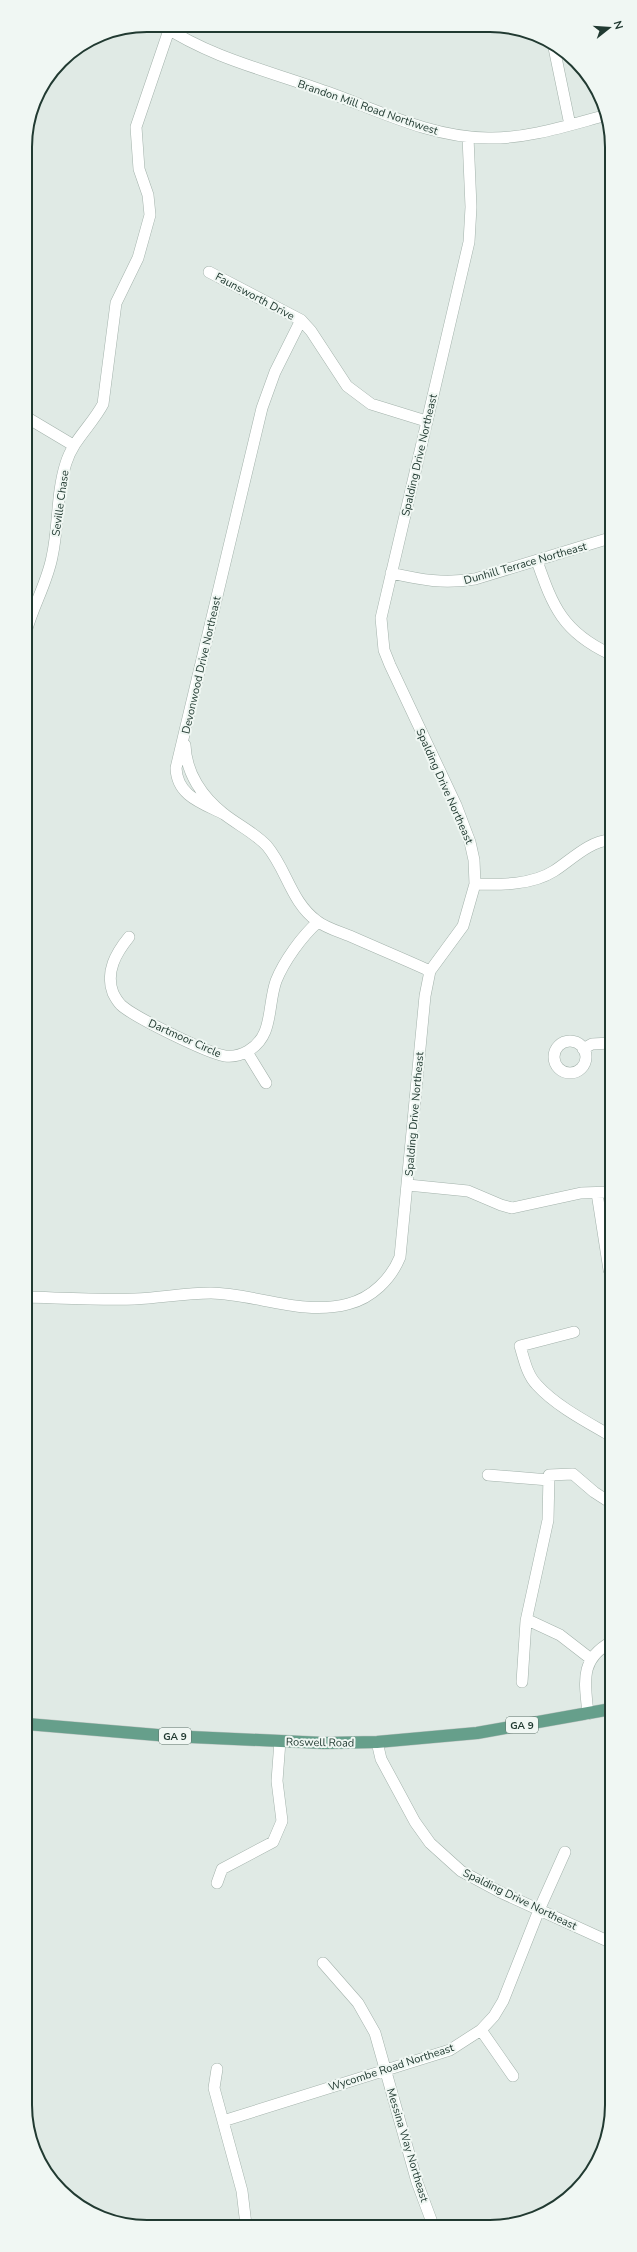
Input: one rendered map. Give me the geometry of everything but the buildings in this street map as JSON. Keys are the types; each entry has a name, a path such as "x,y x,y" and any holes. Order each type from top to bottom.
{"main road":[{"name":"Roswell Road","path":"32,1724 169,1736 280,1741 377,1742 477,1734 605,1710"}],"street":[{"name":"Seville Chase","path":"32,616 49,572 61,482 73,445 98,414 102,404 116,304 138,258 150,215 150,205 139,169 136,127 164,32"},
{"name":"Brandon Mill Road Northwest","path":"173,32 194,45 237,63 326,91 423,129 468,137 512,137 601,117"},
{"path":"556,53 570,125"},
{"name":"Spalding Drive Northeast","path":"32,1297 135,1299 212,1293 309,1308 330,1308 349,1304 376,1290 396,1266 402,1249 422,1022 430,972 463,926 475,884 470,842 456,805 384,650 382,618 426,421 469,242 471,207 468,137"},
{"name":"Faunsworth Drive","path":"209,272 301,320 311,331 347,386 371,404 426,421"},
{"name":"Devonwood Drive Northeast","path":"301,320 275,372 262,408 183,736 187,760 194,780 206,797 224,814 248,830 267,846 280,865 295,897 318,922 430,972"},
{"path":"32,421 73,445"},
{"name":"Dunhill Terrace Northeast","path":"391,573 428,581 455,582 475,578 605,540"},
{"path":"537,560 550,598 566,624 592,646 605,652"},
{"path":"183,736 176,768 180,785 189,796 224,814"},
{"path":"475,884 500,886 540,878 587,848 605,842"},
{"path":"266,1083 247,1052 258,1044 266,1034 273,992 282,969 310,929 318,922"},
{"name":"Dartmoor Circle","path":"129,937 115,959 110,974 113,992 122,1006 165,1030 219,1054 233,1056 247,1052"},
{"path":"583,1049 592,1044 605,1043"},
{"path":"408,1185 468,1190 501,1205 512,1208 582,1193 605,1192"},
{"path":"597,1192 605,1244"},
{"path":"574,1332 520,1346 527,1368 537,1385 577,1416 605,1432"},
{"path":"522,1682 526,1621 548,1520 549,1475 573,1474 605,1499"},
{"path":"488,1475 549,1480"},
{"path":"526,1621 536,1623 560,1635 591,1658"},
{"path":"588,1714 585,1674 591,1658 600,1648 605,1645"},
{"path":"217,1883 222,1869 273,1842 282,1821 277,1781 280,1741"},
{"name":"Spalding Drive Northeast","path":"377,1742 387,1770 415,1822 430,1843 471,1878 605,1940"},
{"name":"Wycombe Road Northeast","path":"223,2121 450,2050 481,2030 494,2016 504,2001 539,1910 565,1852"},
{"name":"Messina Way Northeast","path":"323,1963 368,2016 376,2033 415,2175 431,2220"},
{"path":"481,2030 513,2076"},
{"path":"217,2070 214,2088 242,2191 245,2220"}]}
